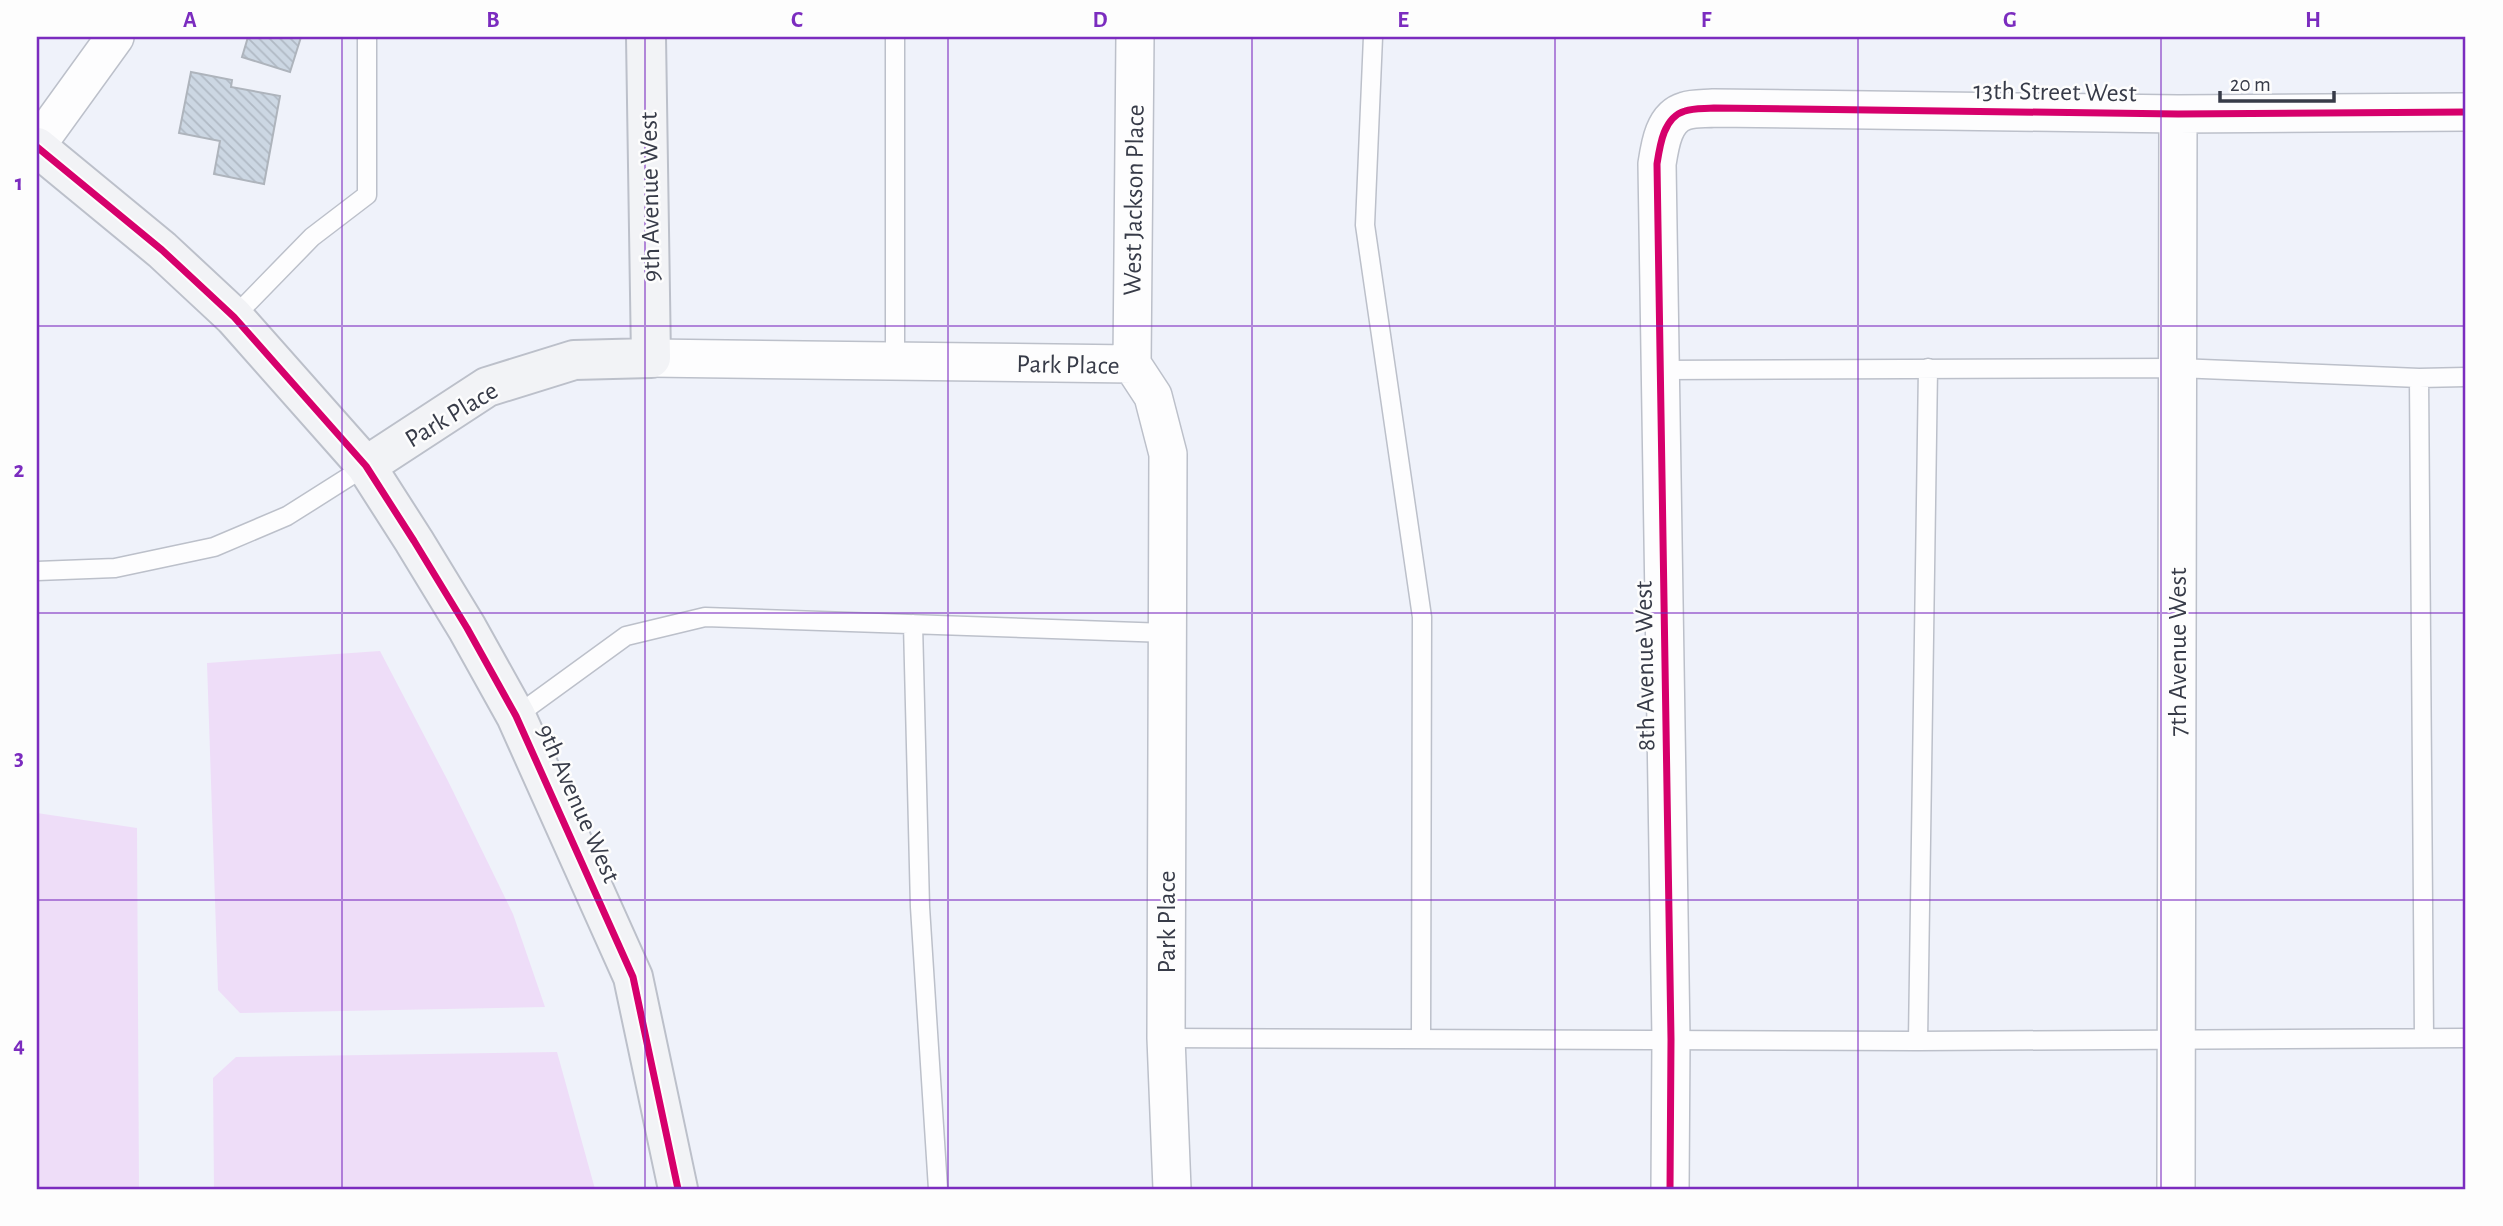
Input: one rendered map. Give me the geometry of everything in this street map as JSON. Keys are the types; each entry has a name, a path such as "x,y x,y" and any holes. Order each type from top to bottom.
{"street":[{"path":"37,146 115,37"},
{"name":"9th Avenue West","path":"646,37 651,358"},
{"name":"West Jackson Place","path":"1132,364 1135,37"},
{"name":"13th Street West","path":"1661,142 1668,124 1683,111 1714,108 2178,114 2466,112"},
{"name":"7th Avenue West","path":"2176,1189 2178,114"},
{"name":"8th Avenue West","path":"1661,142 1657,163 1671,1040 1670,1189"},
{"name":"9th Avenue West","path":"37,146 162,250 234,317 366,466 467,628 516,716 634,977 678,1189"},
{"name":"Park Place","path":"366,466 487,387 574,360 651,358 1132,364 1153,396 1168,454 1166,1038 1172,1189"}],"lane":[{"path":"234,317 312,237 367,194 367,37"},
{"path":"895,37 895,362"},
{"path":"1373,37 1365,226 1422,617 1420,1039"},
{"path":"1918,1041 1928,368"},
{"path":"1660,370 2178,368 2419,378 2466,377"},
{"path":"2419,378 2424,1038"},
{"path":"37,570 115,568 214,547 287,516 366,466"},
{"path":"516,716 626,636 705,617 1167,633"},
{"path":"913,624 920,907 938,1189"},
{"path":"1166,1038 1918,1041 2466,1038"}],"shaded area":[{"path":"380,651 513,914 545,1007 240,1013 218,990 207,663"},
{"path":"37,813 137,828 139,1189 37,1189"},
{"path":"557,1052 595,1189 214,1189 213,1078 236,1057"}],"building":[{"path":"248,37 301,37 290,72 242,57"},
{"path":"191,72 232,80 231,87 280,96 264,184 214,174 220,141 179,133"}],"cycle path":[{"path":"1670,1189 1671,1039 1657,164 1664,132 1672,119 1688,110 1714,108 2178,114 2466,112"},
{"path":"37,147 162,250 234,317 366,466 414,541 516,716 633,977 678,1189"}]}
